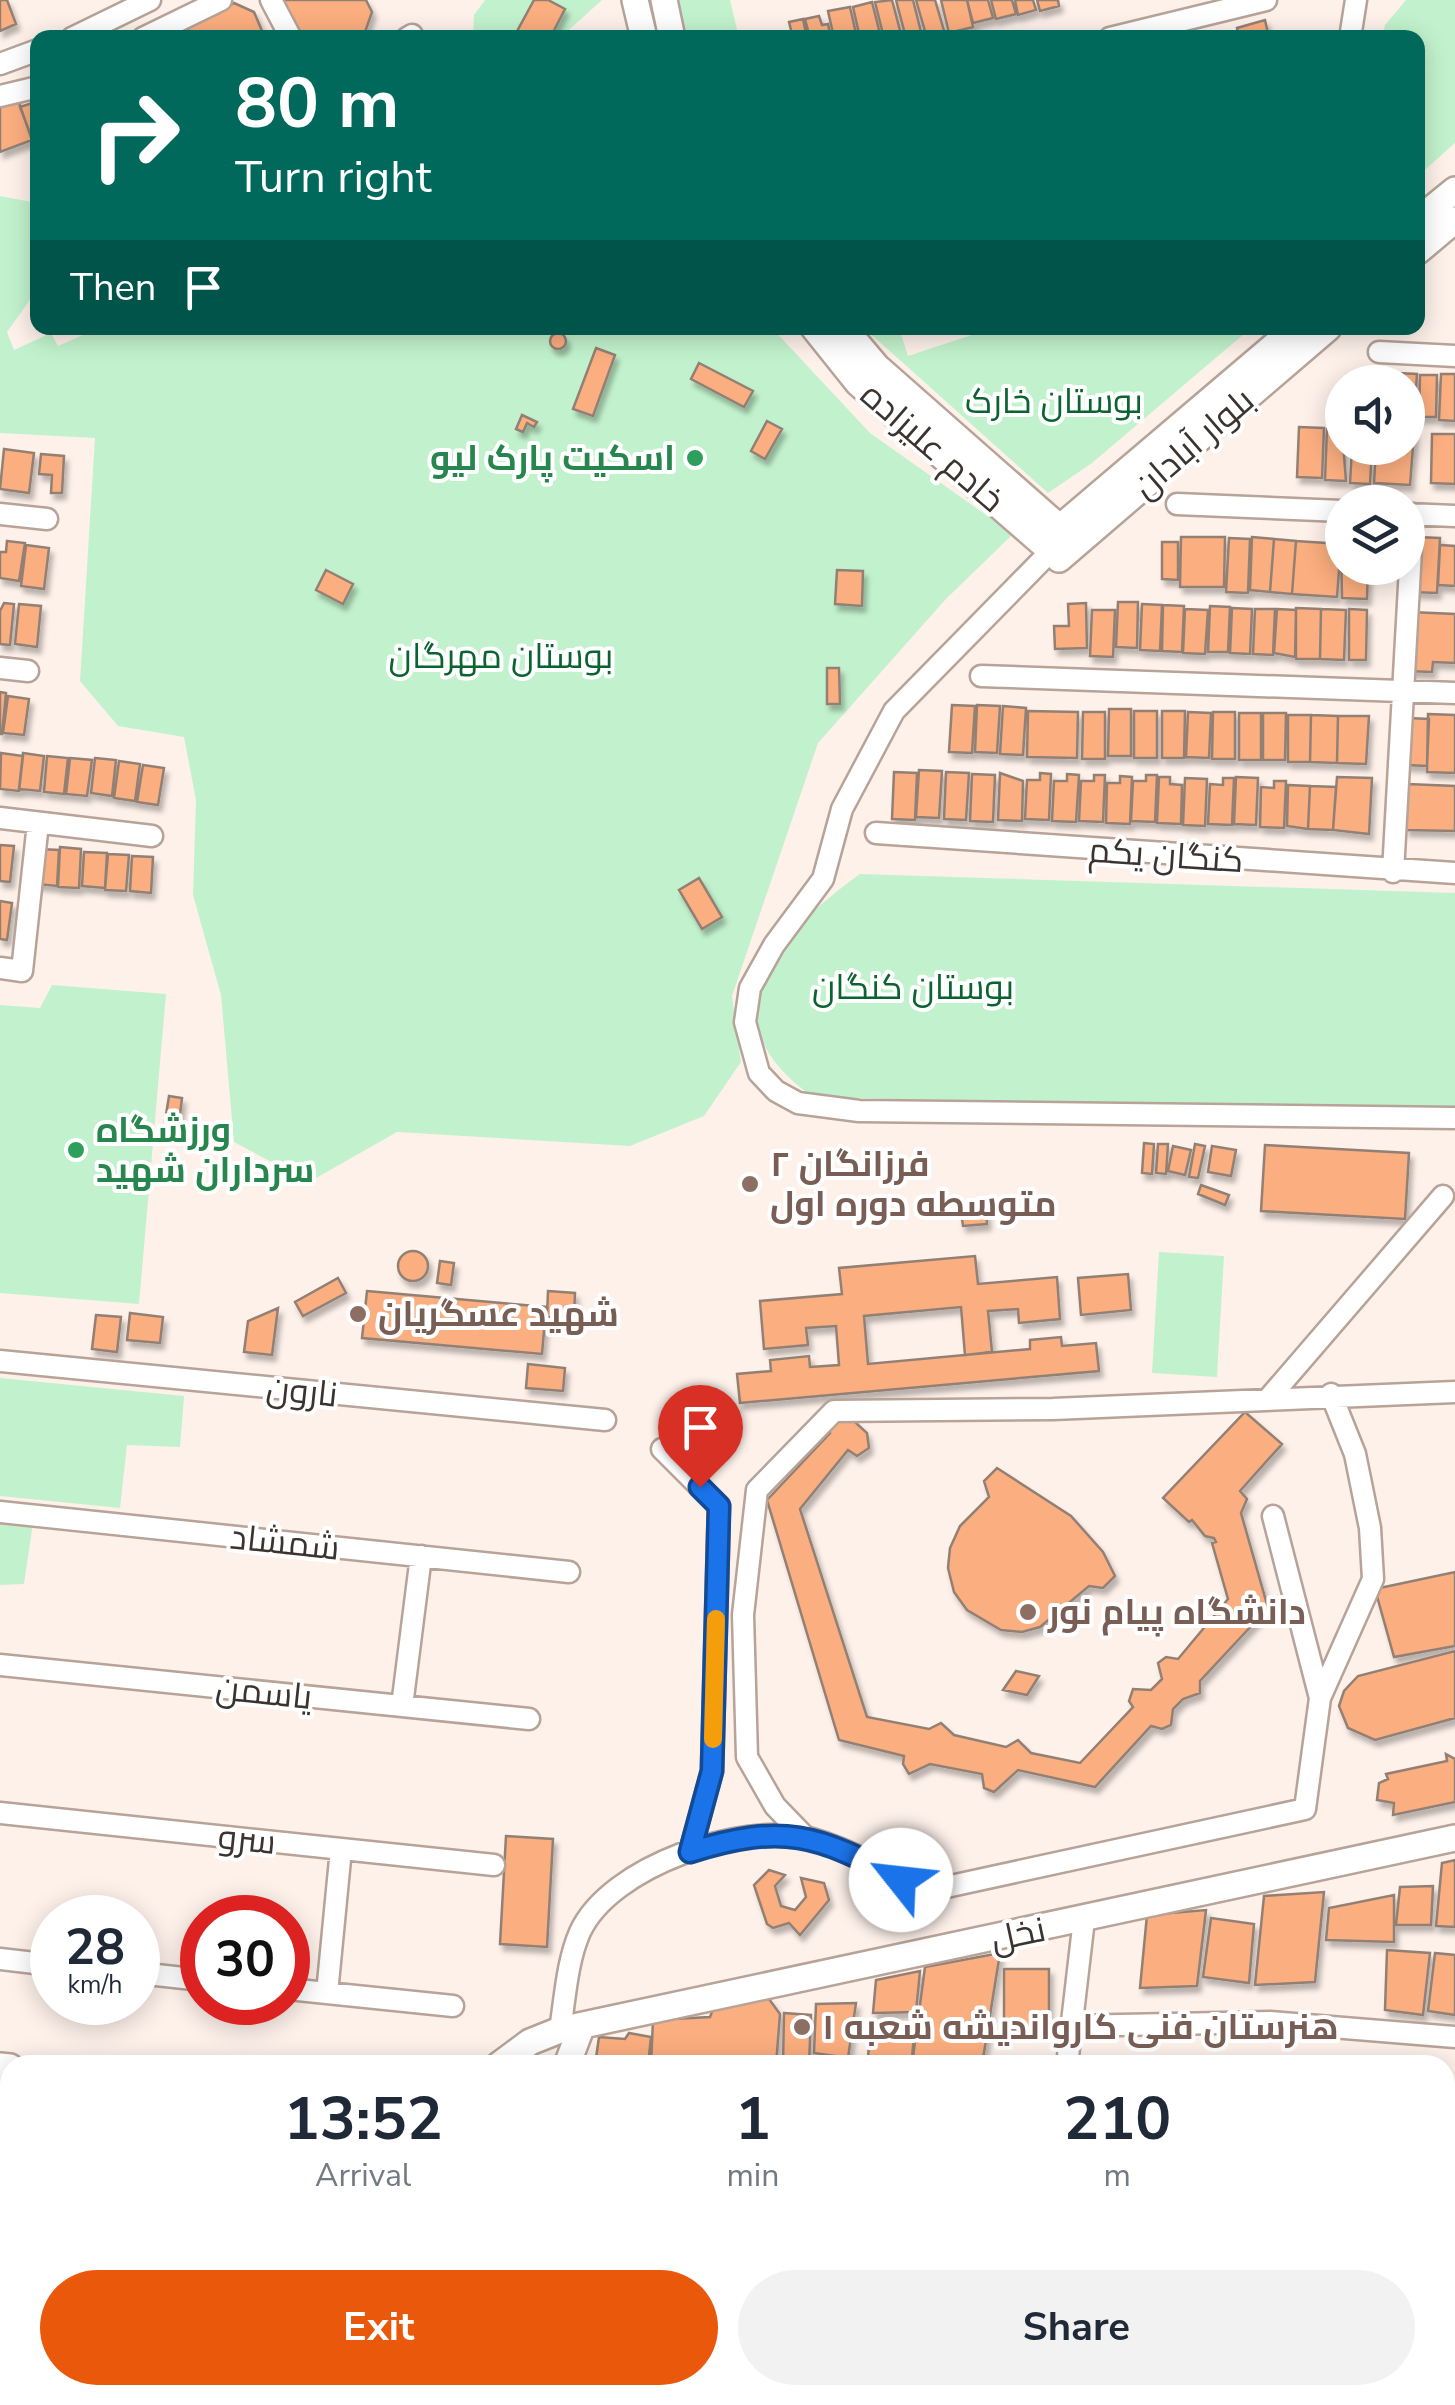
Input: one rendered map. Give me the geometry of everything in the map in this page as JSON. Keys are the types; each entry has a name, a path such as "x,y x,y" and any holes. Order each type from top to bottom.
{"main road":[{"path":"635,0 642,30"},
{"path":"664,0 670,30"},
{"path":"1425,214 1455,190"},
{"path":"1425,245 1455,220"},
{"name":"خادم علیزاده","path":"820,335 858,383 1058,545"},
{"name":"خادم علیزاده","path":"850,335 877,367 1058,545"},
{"name":"بلوار آبادان","path":"1058,545 1287,335"},
{"name":"بلوار آبادان","path":"1058,545 1319,335"},
{"name":"نخل","path":"512,2055 530,2042 570,2029 1455,1838"},
{"path":"568,2055 570,2029"}],"street":[{"path":"90,30 150,0"},
{"path":"159,30 221,0"},
{"path":"271,0 287,30"},
{"path":"1143,30 1266,0"},
{"path":"1351,30 1356,0"},
{"path":"0,64 30,53"},
{"path":"0,96 30,89"},
{"path":"1379,352 1455,356"},
{"path":"1176,504 1325,510"},
{"path":"0,514 47,519"},
{"path":"1425,515 1455,516"},
{"path":"1058,545 894,712 842,809 823,879 774,944 750,988 745,1022 759,1073 776,1091 798,1103 858,1110 1455,1118"},
{"path":"1393,872 1408,585"},
{"path":"0,668 28,671"},
{"path":"981,676 1455,693"},
{"path":"0,818 152,836"},
{"path":"0,968 22,971 38,823"},
{"name":"کنگان یکم","path":"876,833 1393,872 1455,873"},
{"path":"1269,1398 1444,1196"},
{"name":"نارون","path":"0,1361 605,1420"},
{"path":"806,1838 775,1806 747,1757 743,1615 756,1490 834,1411 1053,1408 1455,1392"},
{"path":"570,2029 580,1931 605,1899 668,1858 744,1835 806,1838 856,1855 901,1880 937,1890 1305,1809 1320,1698 1373,1578 1370,1528 1355,1454 1331,1394"},
{"path":"662,1449 719,1506 712,1771 690,1852"},
{"name":"شمشاد","path":"0,1512 569,1572"},
{"path":"1274,1516 1320,1698"},
{"path":"402,1706 422,1556"},
{"name":"یاسمن","path":"0,1666 529,1719"},
{"name":"سرو","path":"0,1813 494,1865"},
{"path":"327,1993 342,1849"},
{"path":"1068,2055 1084,1919"},
{"path":"0,1959 30,1962"},
{"path":"310,1991 453,2006"},
{"path":"1072,2026 1270,2022 1455,2037"}],"green space":[{"path":"485,0 602,0 569,30 473,30 474,15"},
{"path":"676,0 730,0 737,30 678,30"},
{"path":"1406,0 1455,0 1455,143 1425,170 1425,30 1384,30"},
{"name":"بوستان مهرگان","path":"0,196 30,202 30,300 7,332 14,350 47,335 52,335 58,346 83,335 779,335 870,433 1013,534 945,600 818,743 732,996 741,1062 704,1116 630,1146 397,1132 309,1182 234,1142 221,995 193,895 196,800 184,737 118,726 80,681 95,438 0,433"},
{"name":"بوستان خارک","path":"872,335 901,335 908,356 972,335 1243,335 1092,463 1048,493"},
{"name":"بوستان کنگان","path":"860,874 1455,893 1455,1112 813,1097 779,1067 761,1038 757,1008 763,979 779,950 801,923"},
{"name":"ورزشگاه سرداران شهید","path":"52,985 166,994 139,1304 0,1293 0,1005 40,1008"},
{"path":"1159,1252 1224,1256 1217,1377 1152,1373"},
{"path":"0,1378 184,1396 180,1447 127,1445 120,1508 0,1496"},
{"path":"0,1519 33,1523 24,1584 0,1585"}],"building":[{"path":"0,0 7,0 16,24 0,31"},
{"path":"281,0 366,0 372,12 366,30 294,30"},
{"path":"534,0 548,0 565,9 554,30 518,30"},
{"path":"892,0 900,30 882,30 875,2"},
{"path":"896,0 913,0 920,30 904,30"},
{"path":"916,0 935,0 944,30 925,30"},
{"path":"941,0 967,0 973,27 948,30"},
{"path":"967,0 988,0 993,18 973,23"},
{"path":"991,0 1012,0 1016,14 996,19"},
{"path":"1015,0 1033,0 1036,10 1018,15"},
{"path":"1037,0 1058,0 1059,6 1040,11"},
{"path":"872,2 879,30 858,30 853,7"},
{"path":"234,3 254,12 262,30 188,30 190,24"},
{"path":"850,7 855,30 832,30 828,11"},
{"path":"819,16 829,30 808,30 805,19"},
{"path":"803,19 805,30 791,30 789,22"},
{"path":"1265,20 1267,30 1237,30"},
{"path":"17,97 30,141 0,152 0,103"},
{"path":"30,104 30,133 20,107"},
{"path":"553,336 563,336 563,346 553,346"},
{"path":"596,348 615,355 593,416 573,409"},
{"path":"699,363 753,391 744,407 691,379"},
{"path":"1441,374 1455,374 1455,421 1439,420"},
{"path":"1425,375 1437,375 1436,417 1425,417"},
{"path":"522,415 537,422 534,427 527,423 523,432 516,429"},
{"path":"767,421 782,429 765,459 751,451"},
{"path":"1299,427 1324,428 1322,478 1297,477"},
{"path":"1432,434 1455,434 1455,484 1431,483"},
{"path":"4,449 34,453 29,493 0,489"},
{"path":"41,454 64,456 62,493 51,493 52,475 39,474"},
{"path":"1326,465 1345,465 1346,481 1325,480"},
{"path":"1351,465 1371,465 1370,484 1350,483"},
{"path":"1375,465 1412,465 1410,485 1374,483"},
{"path":"1181,537 1225,537 1224,587 1180,587"},
{"path":"1252,537 1274,539 1270,592 1250,590"},
{"path":"1425,537 1440,538 1437,593 1413,592 1413,585 1425,585"},
{"path":"1229,538 1250,539 1248,593 1226,592"},
{"path":"1274,539 1296,541 1292,594 1270,592"},
{"path":"7,541 25,543 19,581 0,578 0,552 6,552"},
{"path":"1296,541 1325,543 1325,585 1338,585 1337,597 1292,594"},
{"path":"1162,542 1178,542 1178,580 1162,579"},
{"path":"26,545 49,548 44,589 21,586"},
{"path":"1440,545 1455,546 1455,586 1438,585"},
{"path":"326,570 353,584 343,604 316,590"},
{"path":"837,570 863,571 862,606 835,604"},
{"path":"1342,585 1367,585 1367,599 1342,598"},
{"path":"1118,602 1138,602 1137,648 1116,647"},
{"path":"4,603 14,604 10,645 0,644 0,611"},
{"path":"1086,603 1087,648 1055,649 1054,626 1069,626 1068,604"},
{"path":"19,604 41,606 37,647 15,644"},
{"path":"1142,604 1162,605 1160,651 1140,650"},
{"path":"1163,605 1184,606 1182,652 1162,651"},
{"path":"1210,606 1230,607 1228,652 1208,652"},
{"path":"1232,608 1252,609 1250,654 1230,653"},
{"path":"1296,608 1321,609 1320,659 1296,659"},
{"path":"1185,609 1208,610 1205,654 1183,653"},
{"path":"1255,609 1275,609 1273,655 1253,654"},
{"path":"1277,609 1296,610 1295,657 1274,653"},
{"path":"1321,609 1346,610 1344,660 1320,659"},
{"path":"1349,609 1367,610 1366,660 1349,660"},
{"path":"1092,610 1115,610 1113,657 1090,656"},
{"path":"1410,612 1455,614 1455,663 1433,662 1432,672 1407,671"},
{"path":"827,668 839,668 840,704 827,704"},
{"path":"0,692 6,693 2,734 0,734"},
{"path":"8,696 29,699 24,735 3,733"},
{"path":"952,705 975,706 972,753 949,752"},
{"path":"977,705 1000,706 997,753 975,752"},
{"path":"1003,706 1026,708 1023,755 1000,754"},
{"path":"1109,709 1131,709 1131,756 1108,756"},
{"path":"1028,711 1078,712 1077,758 1027,757"},
{"path":"1134,711 1157,711 1157,758 1134,758"},
{"path":"1162,711 1185,711 1184,758 1162,758"},
{"path":"1083,712 1105,712 1105,759 1082,759"},
{"path":"1188,712 1211,713 1209,758 1186,757"},
{"path":"1213,712 1235,712 1235,759 1212,759"},
{"path":"1239,713 1261,713 1261,760 1239,760"},
{"path":"1263,713 1286,713 1285,760 1263,760"},
{"path":"1428,714 1455,715 1455,773 1427,772"},
{"path":"1288,715 1311,715 1310,762 1288,762"},
{"path":"1311,715 1338,716 1337,763 1310,762"},
{"path":"1338,716 1369,716 1366,764 1337,763"},
{"path":"1408,718 1429,719 1427,766 1406,765"},
{"path":"1,753 23,756 19,791 0,789"},
{"path":"23,753 44,756 40,791 19,789"},
{"path":"47,756 68,758 64,794 44,792"},
{"path":"70,758 92,760 87,796 66,794"},
{"path":"95,758 116,760 112,796 91,793"},
{"path":"119,761 140,764 135,801 114,798"},
{"path":"143,765 164,768 158,805 137,802"},
{"path":"919,770 942,771 939,818 916,817"},
{"path":"894,772 917,773 915,820 892,819"},
{"path":"946,772 969,773 966,820 944,819"},
{"path":"1000,773 1023,781 1022,821 998,820"},
{"path":"1040,773 1051,774 1049,820 1025,819 1027,780 1040,780"},
{"path":"972,774 995,775 993,822 970,821"},
{"path":"1067,774 1079,775 1076,822 1052,821 1054,781 1067,781"},
{"path":"1094,775 1105,775 1103,822 1079,821 1081,781 1094,781"},
{"path":"1146,775 1157,775 1155,822 1131,821 1133,781 1146,781"},
{"path":"1120,776 1132,777 1130,824 1106,823 1107,783 1120,783"},
{"path":"1159,777 1170,777 1170,784 1182,785 1181,824 1157,823"},
{"path":"1236,777 1258,778 1256,825 1234,824"},
{"path":"1337,777 1372,778 1369,834 1333,830"},
{"path":"1185,778 1207,779 1205,826 1183,825"},
{"path":"1223,778 1234,778 1232,825 1208,824 1210,784 1223,785"},
{"path":"1274,781 1286,781 1284,828 1260,827 1261,787 1274,788"},
{"path":"1407,784 1455,786 1455,831 1406,830"},
{"path":"1288,785 1310,786 1308,829 1287,826"},
{"path":"1310,786 1336,787 1333,830 1308,829"},
{"path":"0,845 14,846 10,882 0,881"},
{"path":"60,847 81,849 79,888 58,887"},
{"path":"39,849 59,850 57,886 37,884"},
{"path":"84,852 107,853 105,888 82,886"},
{"path":"108,854 129,855 126,891 105,890"},
{"path":"132,856 153,857 151,893 130,891"},
{"path":"699,878 722,917 702,929 679,890"},
{"path":"0,901 12,903 7,940 0,939"},
{"path":"169,1096 182,1098 179,1123 165,1121"},
{"path":"1144,1143 1154,1144 1152,1174 1142,1173"},
{"path":"1158,1144 1168,1144 1166,1174 1156,1173"},
{"path":"1195,1144 1205,1146 1198,1178 1189,1177"},
{"path":"1265,1145 1409,1153 1405,1219 1261,1211"},
{"path":"1173,1146 1191,1150 1185,1175 1168,1171"},
{"path":"1212,1146 1236,1150 1231,1176 1208,1172"},
{"path":"1201,1185 1229,1195 1225,1205 1198,1194"},
{"path":"986,1208 987,1224 963,1226 961,1211"},
{"path":"413,1251 424,1255 428,1266 424,1277 413,1281 402,1277 398,1266 402,1255"},
{"path":"975,1256 978,1284 1057,1277 1060,1319 1019,1323 1018,1309 988,1311 992,1352 965,1355 961,1307 864,1316 868,1364 1030,1349 1030,1340 1061,1337 1062,1346 1096,1343 1099,1371 740,1403 737,1374 771,1371 770,1360 809,1356 810,1367 839,1365 836,1326 806,1328 808,1345 764,1349 760,1301 842,1294 839,1268"},
{"path":"440,1261 454,1263 451,1285 437,1283"},
{"path":"1128,1274 1131,1310 1081,1315 1078,1278"},
{"path":"338,1278 346,1293 303,1316 295,1302"},
{"path":"367,1291 546,1307 542,1354 362,1338"},
{"path":"548,1291 575,1293 574,1317 547,1317"},
{"path":"278,1308 272,1355 244,1352 248,1321"},
{"path":"130,1313 163,1317 160,1343 127,1340"},
{"path":"96,1315 121,1317 117,1352 92,1349"},
{"path":"528,1364 565,1368 563,1391 526,1388"},
{"path":"843,1411 867,1433 869,1448 857,1456 848,1450 800,1509 867,1717 929,1729 941,1723 954,1735 1006,1747 1018,1740 1031,1753 1080,1763 1133,1707 1129,1701 1133,1689 1151,1690 1162,1679 1158,1663 1166,1657 1178,1659 1228,1599 1212,1543 1216,1542 1214,1538 1205,1536 1192,1520 1189,1522 1163,1498 1245,1412 1282,1444 1240,1491 1247,1499 1241,1513 1268,1608 1200,1681 1200,1693 1183,1699 1173,1709 1171,1725 1162,1729 1151,1726 1095,1787 1018,1770 994,1792 984,1788 982,1774 930,1764 909,1774 903,1764 904,1756 839,1740 767,1500 830,1433 828,1430"},
{"path":"997,1468 1071,1516 1103,1552 1115,1576 1103,1588 1089,1586 1040,1627 1022,1632 1001,1630 967,1610 954,1592 948,1568 950,1548 960,1526 989,1497 984,1481"},
{"path":"1455,1572 1455,1646 1394,1657 1375,1589"},
{"path":"1455,1651 1455,1718 1375,1740 1348,1728 1339,1706 1344,1691 1358,1676"},
{"path":"1016,1671 1039,1676 1027,1695 1003,1690"},
{"path":"1446,1754 1455,1759 1455,1802 1393,1815 1394,1803 1377,1800 1379,1783 1388,1779 1386,1774 1447,1761"},
{"path":"506,1836 553,1839 547,1947 500,1944"},
{"path":"1455,1860 1455,1927 1436,1926 1442,1863"},
{"path":"769,1870 785,1875 775,1886 781,1906 795,1910 806,1897 801,1878 824,1883 829,1900 800,1935 789,1923 773,1928 767,1924 754,1885"},
{"path":"1433,1886 1431,1925 1396,1925 1400,1887"},
{"path":"1324,1892 1315,1982 1255,1985 1264,1896"},
{"path":"1394,1895 1394,1942 1326,1940 1329,1908"},
{"path":"1206,1910 1197,1986 1140,1988 1147,1915"},
{"path":"1211,1918 1254,1924 1249,1983 1203,1977"},
{"path":"1387,1950 1430,1953 1423,2015 1385,2010"},
{"path":"1000,1953 984,2055 913,2055 925,1967"},
{"path":"1435,1953 1455,1955 1455,2015 1428,2011"},
{"path":"1004,1969 1049,1969 1049,2029 1004,2029"},
{"path":"920,1971 916,2012 873,2013 876,1980"},
{"path":"769,1999 780,2014 777,2055 651,2055 653,2020 710,2017 715,2004"},
{"path":"856,2003 848,2055 814,2053 816,2004"},
{"path":"784,2013 811,2015 809,2055 783,2055"},
{"path":"915,2024 912,2055 868,2055 870,2030"},
{"path":"629,2033 651,2037 649,2055 596,2055 599,2037 625,2039"}],"slow traffic":[{"path":"713,1739 716,1619"}],"place":[{"name":"اسکیت پارک لیو","path":"695,458"},
{"name":"ورزشگاه سرداران شهید","path":"76,1150"},
{"name":"فرزانگان ۲ متوسطه دوره اول","path":"750,1184"},
{"name":"شهید عسگریان","path":"358,1314"},
{"name":"دانشگاه پیام نور","path":"1028,1612"},
{"name":"هنرستان فنی کارواندیشه شعبه ۱","path":"802,2027"}],"route":[{"path":"700,1487 719,1506 712,1771 690,1852 744,1835 806,1838 856,1855 901,1880"}]}
